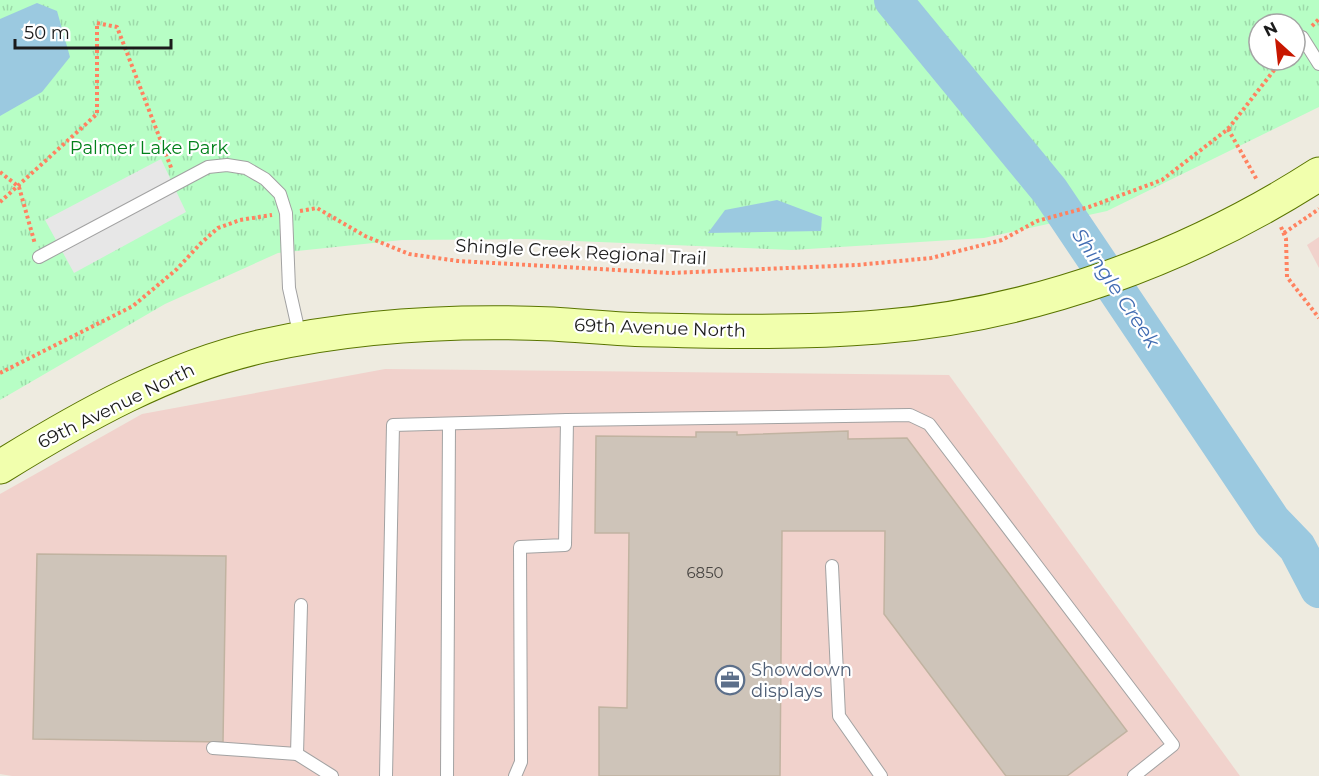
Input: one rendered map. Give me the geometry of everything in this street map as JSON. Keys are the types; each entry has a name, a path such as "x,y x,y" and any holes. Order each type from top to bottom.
{"street":[{"name":"69th Avenue North","path":"0,467 50,436 147,387 201,364 258,347 300,338 403,326 549,324 690,331 879,327 971,314 1085,284 1141,265 1240,220 1319,174"}],"lane":[{"path":"1307,45 1319,64"},
{"path":"39,257 208,167 227,165 246,168 265,179 280,194 286,213 289,288 300,338"},
{"path":"386,776 393,425 910,415 928,424 1173,745 1134,776"},
{"path":"515,776 521,762 520,547 565,546 567,420"},
{"path":"447,776 449,424"},
{"path":"832,566 839,716 881,776"},
{"path":"297,754 301,605"},
{"path":"213,748 297,754 332,776"}],"path":[{"path":"0,202 97,114 97,23 117,27 165,156 178,183"},
{"name":"Shingle Creek Regional Trail","path":"0,373 133,306 177,269 200,243 218,228 240,220 317,208 365,236 409,254 458,261 670,273 856,265 931,258 1002,240 1037,221 1089,207 1162,180 1228,129 1273,72"},
{"path":"1228,129 1261,188"},
{"path":"0,172 19,187 39,257"},
{"path":"1284,233 1319,209"},
{"path":"1278,221 1284,233 1287,277 1319,318"}],"shaded area":[{"path":"161,159 186,212 74,273 45,220"},
{"path":"1319,237 1319,268 1307,245"},
{"path":"385,369 949,375 1240,776 12,776 0,774 0,494 142,414"}],"green space":[{"name":"Palmer Lake Park","path":"0,0 1319,0 1319,107 1107,211 984,238 792,250 526,239 402,240 278,253 165,304 0,400"}],"water":[{"path":"37,3 57,11 70,57 42,92 0,116 0,19"},
{"path":"777,200 822,217 821,231 708,233 725,210"}],"building":[{"path":"848,431 848,439 907,438 1127,731 1067,776 1006,776 884,614 885,531 782,531 780,776 599,776 599,707 627,708 629,533 595,533 596,436 696,437 696,432 737,432 737,435"},
{"path":"37,554 226,556 223,742 33,739"}],"waterway":[{"name":"Shingle Creek","path":"893,0 1050,191 1272,521 1297,547 1319,589"}],"place":[{"name":"Showdown displays","path":"730,680"}]}
